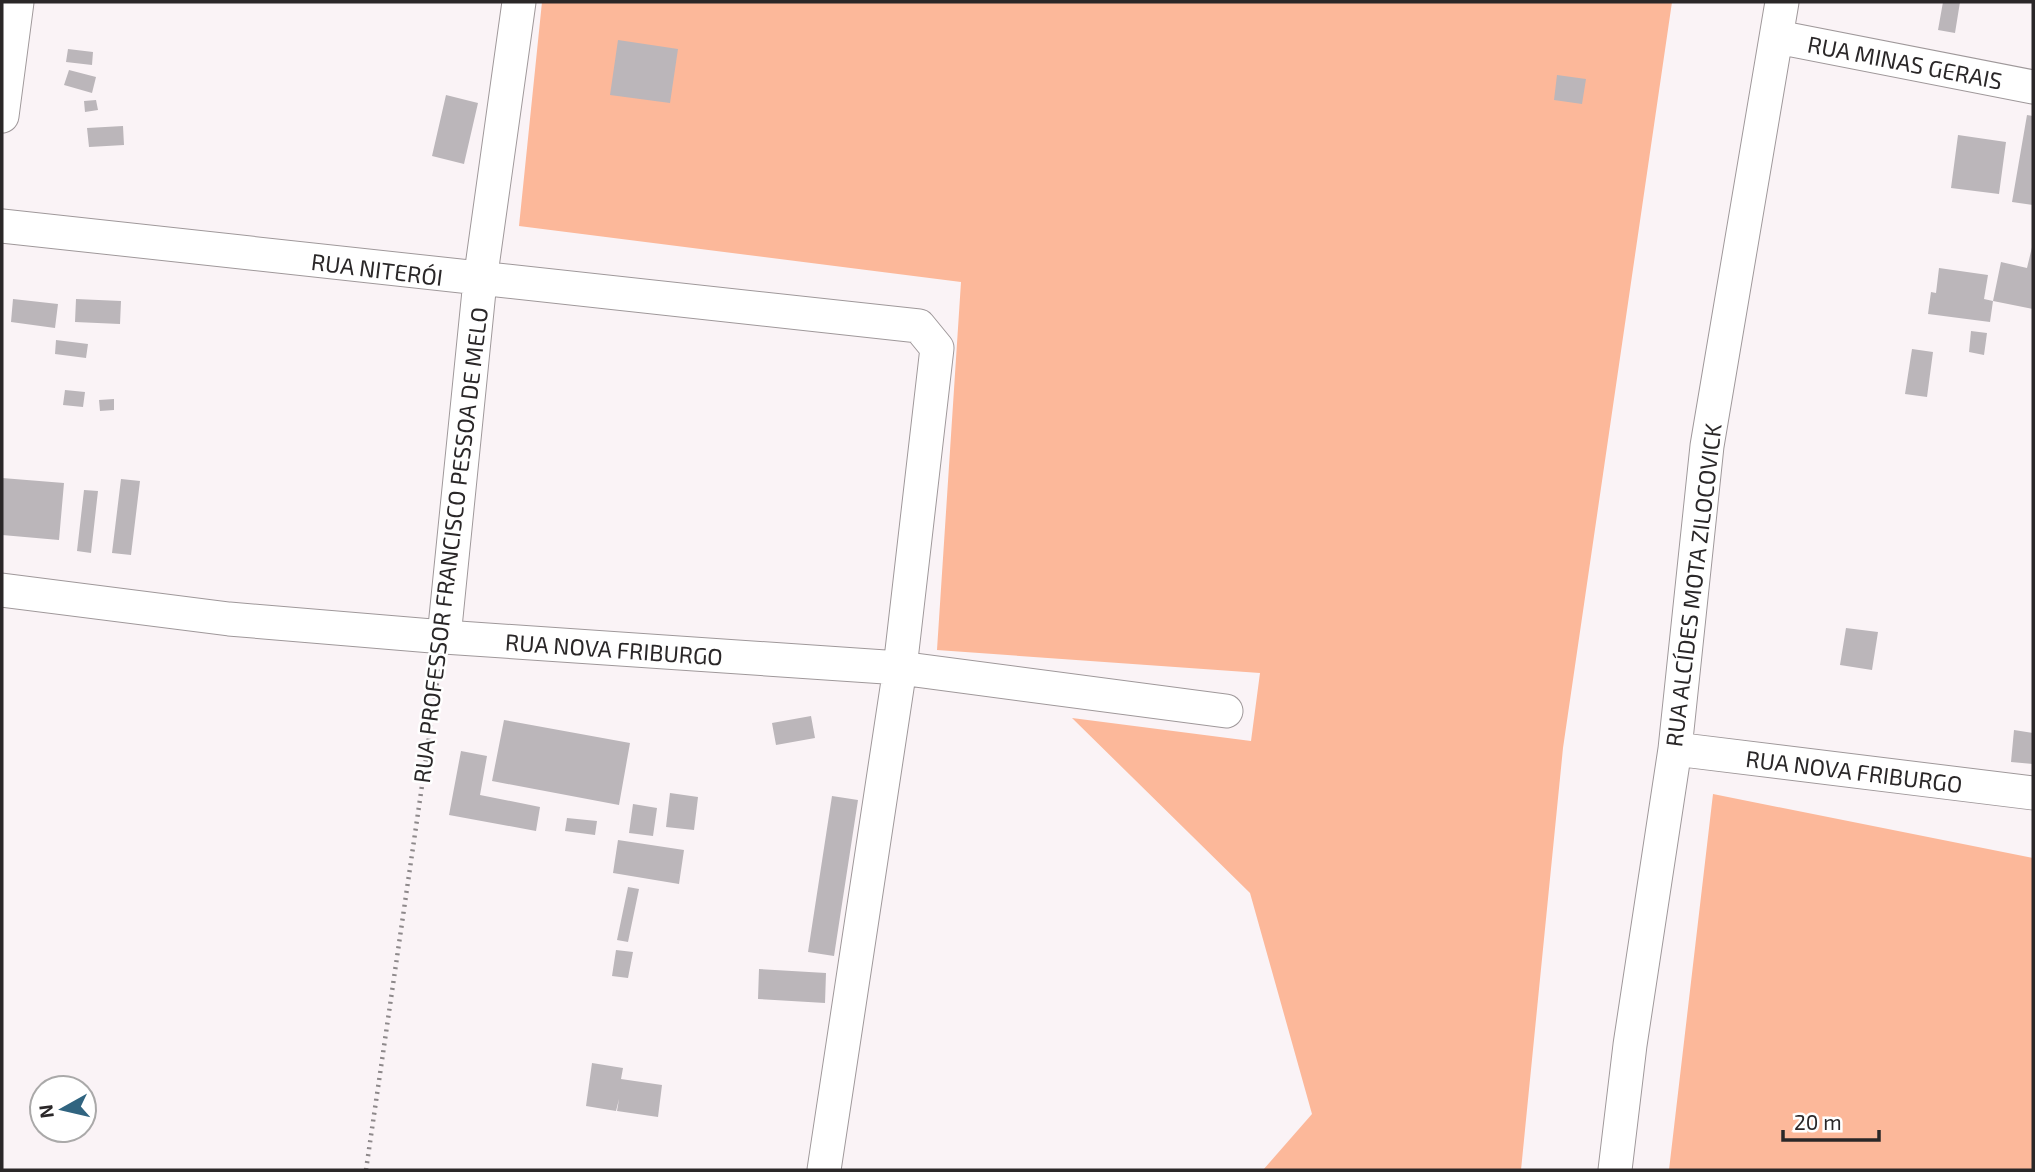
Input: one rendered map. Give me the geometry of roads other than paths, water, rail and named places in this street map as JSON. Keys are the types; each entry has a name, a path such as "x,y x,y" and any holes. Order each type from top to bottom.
{"street":[{"path":"2,116 17,2"},
{"name":"RUA PROFESSOR FRANCISCO PESSOA DE MELO","path":"444,638 480,281 519,2"},
{"name":"RUA ALCÍDES MOTA ZILOCOVICK","path":"1615,1170 1630,1045 1675,749 1707,446 1782,2"},
{"name":"RUA MINAS GERAIS","path":"1776,37 2033,87"},
{"name":"RUA NITERÓI","path":"2,226 480,281 919,326 936,348 900,668"},
{"name":"RUA NOVA FRIBURGO","path":"2,590 229,619 444,638 900,668 1226,712"},
{"path":"824,1170 900,668"},
{"name":"RUA NOVA FRIBURGO","path":"1675,749 2033,793"}]}
